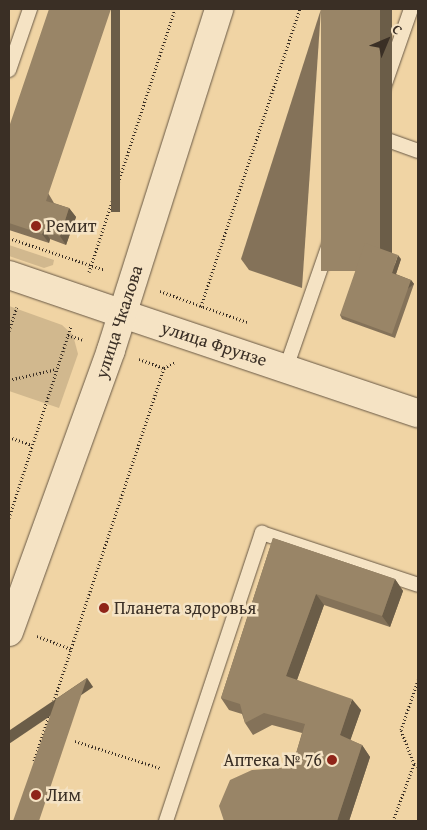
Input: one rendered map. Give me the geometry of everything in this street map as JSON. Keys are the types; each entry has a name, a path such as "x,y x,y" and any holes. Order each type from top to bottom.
{"main road":[{"name":"улица Чкалова","path":"9,632 123,314 220,9"},
{"name":"улица Фрунзе","path":"9,275 418,412"}],"lane":[{"path":"9,70 30,9"},
{"path":"286,368 411,9"},
{"path":"368,133 418,151"},
{"path":"166,821 262,533 418,585"}],"path":[{"path":"9,518 175,9"},
{"path":"201,306 300,9"},
{"path":"32,768 164,368"},
{"path":"9,380 57,369"},
{"path":"9,437 32,445"},
{"path":"393,821 414,764 401,730 418,680"},
{"path":"44,732 51,734"},
{"path":"75,741 182,774"},
{"path":"414,764 418,766"}],"shaded area":[{"path":"9,245 54,260 53,265 44,268 9,256"},
{"path":"9,306 62,325 73,335 78,354 59,408 9,391"}],"building":[{"path":"49,9 111,9 46,201 69,208 60,236 44,230 42,234 9,223 9,127"},
{"path":"321,9 380,9 380,271 321,271"},
{"path":"365,243 398,255 392,273 411,280 392,334 340,315"},
{"path":"273,538 395,579 382,616 316,594 286,676 352,699 340,735 362,745 337,821 224,821 219,806 230,780 252,770 292,767 305,724 264,713 245,723 240,704 221,698"},
{"path":"87,678 39,821 13,821 56,699"}],"place":[{"name":"Ремит","path":"36,226"},
{"name":"Планета здоровья","path":"104,608"},
{"name":"Аптека № 76","path":"332,760"},
{"name":"Лим","path":"36,795"}]}
